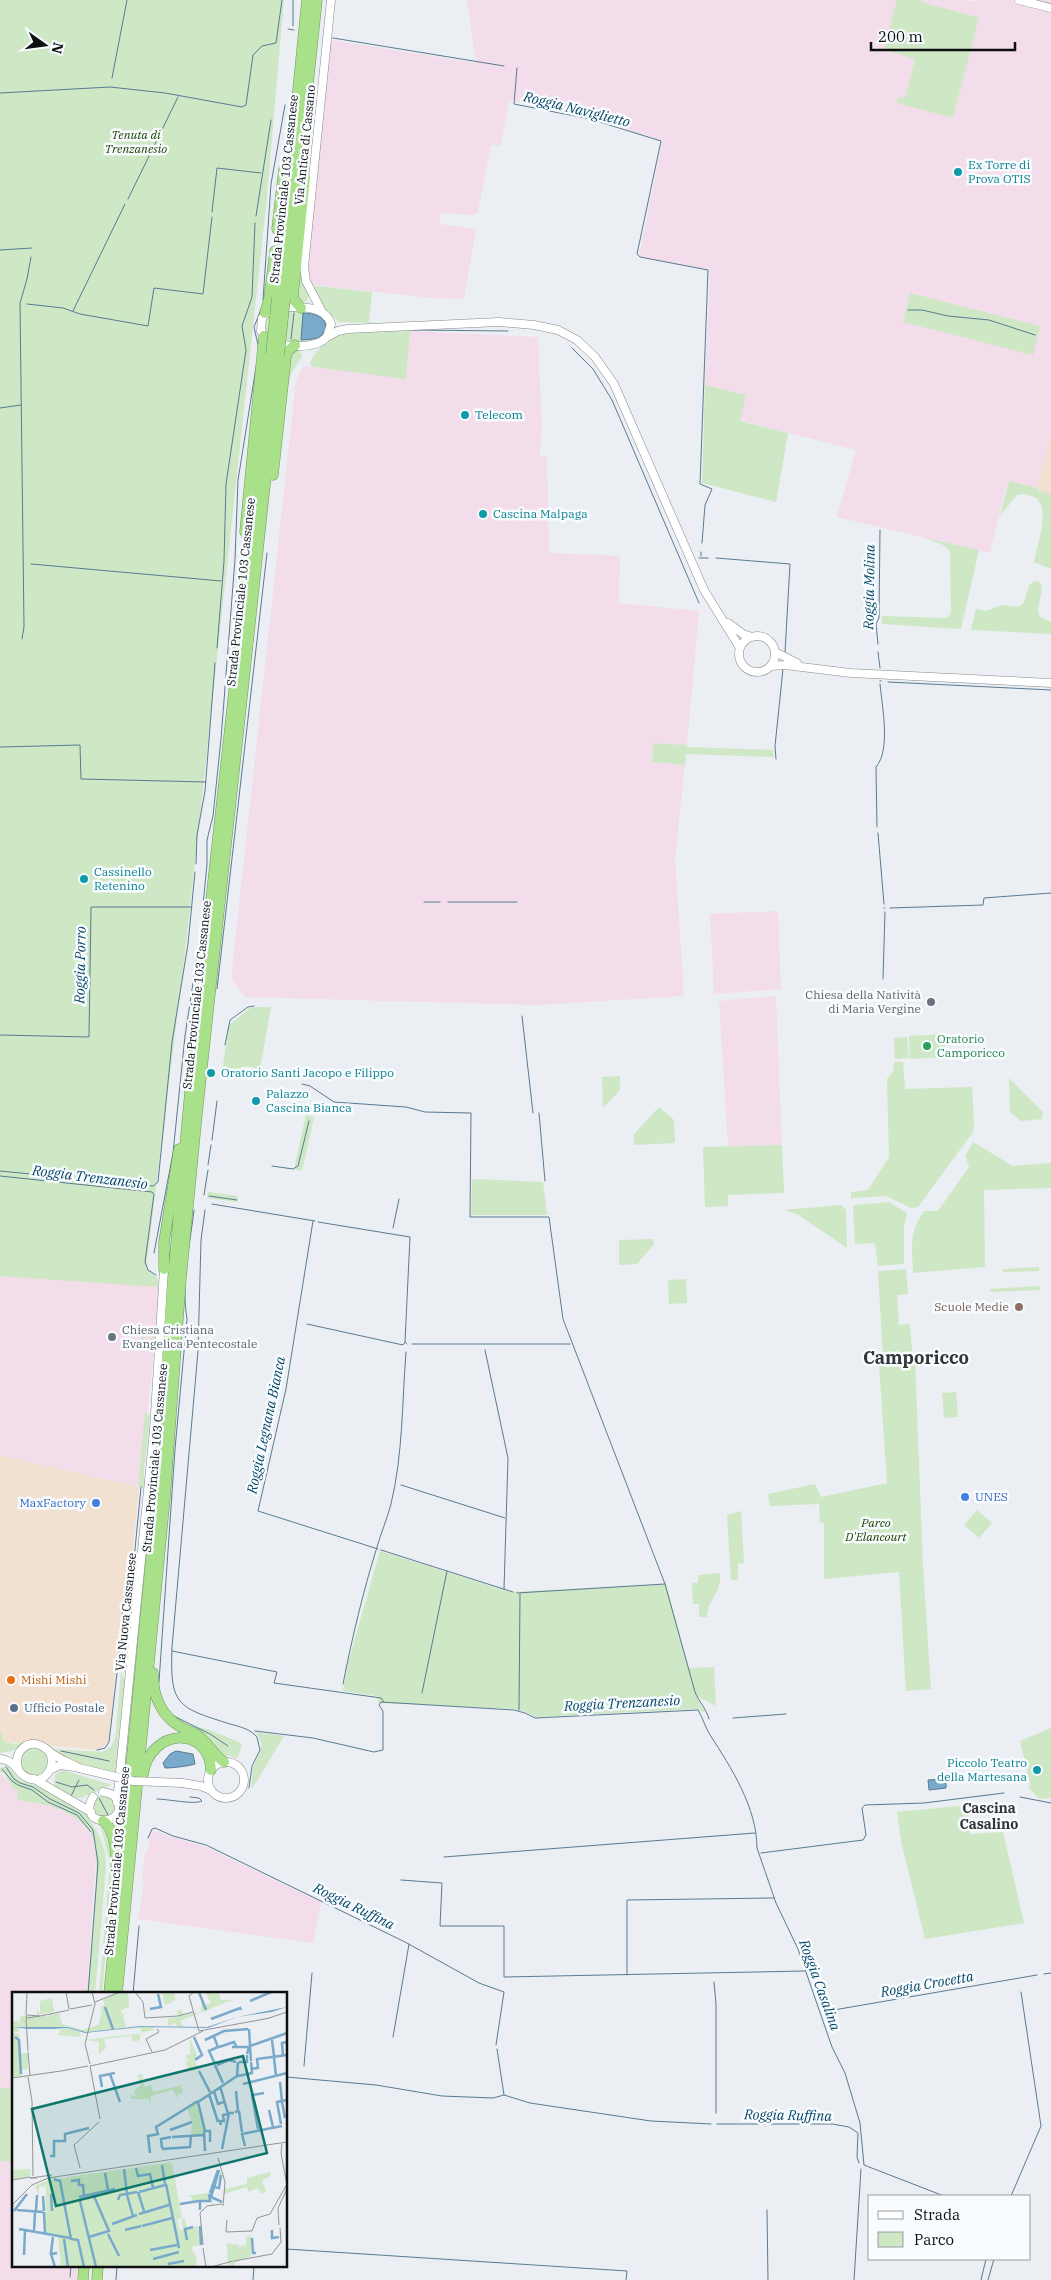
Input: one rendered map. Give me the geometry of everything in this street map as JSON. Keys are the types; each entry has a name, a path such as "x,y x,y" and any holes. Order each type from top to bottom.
{"highway":[{"name":"Strada Provinciale 103 Cassanese","path":"307,0 308,44"},
{"name":"Strada Provinciale 103 Cassanese","path":"117,1992 165,1497 181,1278 308,44 317,0"},
{"path":"303,308 294,300 293,295 306,162 308,44"},
{"path":"266,313 270,299 281,190 308,44"},
{"path":"230,727 246,517 264,336"},
{"path":"240,714 247,679 286,357 288,351 295,345"},
{"name":"Strada Provinciale 103 Cassanese","path":"108,1992 157,1497 173,1277 190,1092 230,727 275,355"},
{"path":"164,1269 165,1234 182,1126 190,1092"},
{"path":"165,1497 162,1586 152,1669 155,1695 171,1719 199,1737 214,1755 224,1762"},
{"path":"126,1901 144,1772 152,1751 166,1740 176,1738 189,1740 198,1745 207,1754 210,1772"},
{"path":"103,1821 108,1825 112,1834 116,1857 107,1964 108,1992"}],"main road":[{"name":"Via Antica di Cassano","path":"325,314 306,281 304,267 331,0"},
{"path":"1019,0 1051,8"},
{"path":"303,308 312,302 312,291"},
{"path":"348,329 338,325 325,314 303,308 276,308 266,313 260,324 264,336 273,342 295,345 317,344 336,332 348,329 509,322 551,328 577,340 595,357 614,384 704,590 740,648 740,660 748,670 759,672 771,666 806,666 850,673 1051,683"},
{"path":"325,314 331,328 327,337"},
{"path":"718,615 743,634 752,637"},
{"path":"740,648 745,641 752,637 759,636 767,639 773,644 775,652 774,661 771,666"},
{"path":"775,652 785,659 806,666"},
{"name":"Via Nuova Cassanese","path":"117,1802 154,1430 164,1269"},
{"path":"0,1758 35,1744 43,1746 79,1768"},
{"path":"18,1768 17,1759 20,1751"},
{"path":"50,1752 52,1760 48,1782 53,1790"},
{"path":"0,1758 10,1761 25,1776 70,1799 103,1821 110,1819 116,1814 117,1802 112,1795 103,1792"},
{"path":"34,1779 40,1778 61,1765 136,1782 182,1783 201,1786 226,1798 236,1794 241,1788 243,1778 240,1770 234,1764 224,1762 218,1764 202,1779 182,1783"},
{"path":"210,1772 208,1782 211,1790"},
{"path":"70,1799 84,1800 92,1797 114,1786 120,1778"},
{"path":"91,1812 90,1804 92,1797"}],"shaded area":[{"path":"467,0 897,0 884,50 916,58 905,98 953,118 979,18 920,2 921,0 967,0 976,2 977,0 1051,0 1051,437 1037,488 1008,481 990,553 837,517 856,450 739,420 746,395 705,385 710,270 639,257 662,141 590,118 509,100 501,146 491,145 478,212 472,215 441,213 440,224 476,229 464,299 432,298 305,284 324,39 476,63"},
{"path":"410,331 538,337 542,426 540,456 547,456 549,553 620,556 619,603 699,611 687,745 653,743 652,762 685,765 675,858 684,996 538,1005 245,997 231,979 296,380 304,366 406,378"},
{"path":"1050,437 1051,494 1039,491 1037,488"},
{"path":"778,911 781,989 714,994 710,914"},
{"path":"776,996 782,1145 728,1146 719,1001"},
{"path":"0,1274 161,1287 139,1487 0,1455"},
{"path":"0,1455 139,1487 131,1572 124,1587 109,1741 96,1750 0,1741"},
{"path":"0,1773 12,1784 77,1818 92,1835 96,1856 87,1992 12,1992 12,2268 78,2268 77,2280 0,2280"},
{"path":"150,1830 206,1847 321,1902 313,1943 138,1919 144,1882 142,1880 145,1853 148,1851"}],"green space":[{"name":"Tenuta di Trenzanesio","path":"0,0 284,0 266,206 185,954 146,1268 158,1278 158,1287 0,1276"},
{"path":"897,0 921,0 921,2 979,18 953,118 897,103 898,97 905,98 915,59 884,50"},
{"path":"300,267 302,279 309,294 307,301 303,303 295,292"},
{"path":"316,286 372,292 369,322 377,323 339,322 320,305 314,288"},
{"path":"910,293 1040,326 1033,355 903,322"},
{"path":"288,310 320,315 327,323 325,335 310,341 294,342 278,338 264,330 264,322 270,314"},
{"path":"364,331 410,331 406,379 313,367 310,364 314,355 322,346 339,335"},
{"path":"299,349 302,356 290,376 283,413 290,350"},
{"path":"705,385 746,395 740,421 788,433 776,502 702,483"},
{"path":"1009,481 1037,488 1039,491 1051,494 1051,569 1034,562 1043,519 1040,504 1036,498 1022,494 1017,495 1000,516"},
{"path":"925,538 979,550 961,629 882,624 882,616 946,618 951,614 950,551 943,545"},
{"path":"1036,581 1040,582 1042,590 1038,608 1040,617 1051,622 1051,634 971,630 976,609 986,611 1002,605 1019,607 1024,602 1030,584"},
{"path":"653,743 687,745 687,747 773,750 774,757 686,754 685,765 652,762"},
{"path":"271,1007 260,1069 246,1066 244,1076 222,1072 229,1025 250,1008"},
{"name":"Oratorio Camporicco","path":"945,1034 946,1057 910,1059 909,1036"},
{"name":"Oratorio Camporicco","path":"907,1037 909,1058 895,1059 894,1038"},
{"path":"894,1062 903,1062 905,1089 972,1087 973,1132 918,1207 911,1208 886,1196 851,1198 851,1192 868,1190 889,1157 887,1079 893,1072"},
{"path":"620,1076 620,1090 603,1108 602,1077"},
{"path":"1009,1078 1043,1112 1042,1119 1021,1121 1010,1112"},
{"path":"659,1107 674,1120 675,1143 634,1145 634,1134"},
{"path":"306,1115 314,1117 302,1171 294,1169"},
{"path":"973,1142 1013,1166 1051,1163 1051,1188 984,1190 985,1267 913,1273 913,1240 919,1219 924,1211 938,1211 969,1167 965,1156"},
{"path":"782,1145 784,1193 728,1195 728,1206 705,1207 703,1147"},
{"path":"472,1179 543,1182 547,1215 471,1215"},
{"path":"208,1192 238,1196 237,1202 207,1198"},
{"path":"889,1202 907,1213 904,1226 904,1264 878,1266 875,1243 855,1244 853,1208 854,1205"},
{"path":"841,1205 846,1210 847,1248 797,1214 784,1210"},
{"path":"653,1239 654,1244 637,1264 619,1265 619,1240"},
{"path":"1039,1267 1039,1271 1003,1272 1003,1269"},
{"path":"906,1269 908,1294 897,1295 899,1325 910,1324 912,1351 909,1354 883,1355 878,1271"},
{"path":"686,1279 687,1303 669,1304 668,1280"},
{"path":"1040,1286 1040,1290 991,1292 990,1289"},
{"path":"143,1329 154,1331 156,1339 154,1351 146,1350 150,1346 152,1332 147,1331 141,1351"},
{"name":"Parco D'Elancourt","path":"915,1360 923,1566 931,1689 906,1691 899,1572 824,1579 824,1523 820,1523 819,1504 770,1506 768,1494 815,1484 821,1497 887,1483 879,1363"},
{"path":"956,1392 958,1417 944,1418 942,1393"},
{"path":"145,1413 149,1415 150,1419 144,1470 144,1488 138,1486"},
{"path":"977,1510 992,1523 979,1538 964,1525"},
{"path":"741,1511 744,1563 738,1564 738,1580 731,1580 727,1515"},
{"path":"380,1551 510,1592 666,1584 689,1668 714,1667 716,1706 697,1696 706,1713 696,1709 535,1717 514,1709 378,1703 377,1696 343,1691 348,1663"},
{"path":"720,1573 719,1586 707,1612 707,1617 699,1617 699,1604 693,1604 692,1583 698,1583 698,1575"},
{"path":"136,1575 130,1613 125,1620 128,1594"},
{"path":"133,1620 127,1671 122,1665 125,1626"},
{"path":"121,1672 125,1680 118,1740 117,1775 80,1766 55,1752 52,1749 102,1752 111,1747 115,1739"},
{"path":"194,1726 207,1729 239,1742 242,1746 237,1758 221,1754"},
{"path":"1051,1728 1051,1798 1039,1799 1029,1788 1030,1783 1020,1741"},
{"path":"254,1732 284,1736 252,1789 253,1768 261,1750 261,1741"},
{"path":"0,1733 2,1733 4,1742 16,1744 25,1741 13,1751 0,1753"},
{"path":"34,1748 44,1752 48,1762 44,1772 34,1776 24,1772 20,1762 24,1752"},
{"path":"125,1762 117,1849 109,1824 117,1817"},
{"path":"7,1766 20,1780 44,1789 86,1812 100,1838 105,1852 106,1868 95,1992 87,1992 96,1884 95,1844 91,1833 76,1818 67,1813 38,1803 17,1800 18,1790 13,1788 4,1773 0,1772 0,1768"},
{"path":"62,1770 112,1785 81,1798 70,1797 54,1787 55,1775"},
{"path":"104,1795 112,1798 115,1806 112,1814 104,1817 96,1814 93,1806 96,1798"},
{"path":"969,1805 970,1834 1003,1832 1024,1923 925,1939 902,1846 897,1812"},
{"path":"100,1824 108,1830 113,1867 102,1992 99,1992 110,1862"},
{"path":"0,2088 12,2089 12,2162 0,2161"}],"water":[{"path":"303,313 315,315 323,320 326,327 320,337 301,340"},
{"path":"176,1751 193,1754 195,1764 165,1768 163,1763 170,1754"},
{"path":"946,1779 946,1788 929,1790 928,1780"}],"waterway":[{"path":"112,78 127,0"},
{"path":"0,93 110,87 165,93 242,107 246,105 253,55 262,46 276,43 282,0"},
{"path":"293,0 293,26"},
{"name":"Roggia Naviglietto","path":"288,29 294,30"},
{"name":"Roggia Naviglietto","path":"333,38 504,66"},
{"name":"Roggia Naviglietto","path":"517,68 514,104 590,119 661,141 637,254 640,257 708,270 700,484 712,489 705,505 702,543"},
{"path":"128,199 178,97"},
{"path":"263,300 271,184 285,105"},
{"path":"256,216 271,120"},
{"path":"212,212 217,168 261,173"},
{"path":"73,311 125,204"},
{"path":"27,304 63,308 80,314 148,326 154,288 203,294 212,217"},
{"path":"217,648 224,561 226,484 246,350 242,326 252,297 255,223"},
{"path":"0,250 32,248"},
{"path":"22,639 24,627 20,303 31,257"},
{"path":"258,345 254,327 262,307"},
{"name":"Roggia Naviglietto","path":"908,310 922,310 948,316 989,320 1035,335"},
{"path":"291,339 294,313"},
{"path":"410,330 508,331"},
{"path":"572,348 593,369 612,400 699,603"},
{"path":"154,1253 173,1153 185,1036 200,937 207,864 207,840 213,816 221,739 235,559 238,480 257,361"},
{"path":"0,408 21,405"},
{"name":"Roggia Molina","path":"878,644 876,624 879,618 880,530"},
{"path":"217,989 267,553"},
{"path":"699,558 708,558"},
{"path":"716,558 790,564 785,653"},
{"path":"31,564 221,581"},
{"name":"Roggia Molina","path":"878,652 880,668"},
{"path":"196,864 197,835 205,791 215,663"},
{"path":"776,759 775,746 783,669"},
{"path":"888,682 1051,690"},
{"name":"Roggia Molina","path":"877,827 876,767 881,759 884,739 884,715 880,684"},
{"path":"0,747 80,745 81,779 206,782"},
{"name":"Roggia Molina","path":"878,833 884,904"},
{"path":"0,1171 153,1186 158,1182 172,1042 188,944 195,872"},
{"path":"890,908 983,905 984,898 1051,893"},
{"name":"Roggia Porro","path":"424,902 440,902"},
{"name":"Roggia Porro","path":"448,902 517,902"},
{"name":"Roggia Porro","path":"0,1035 89,1037 91,907 192,907"},
{"name":"Roggia Molina","path":"883,979 885,912"},
{"path":"225,1045 230,1020 248,1007 254,1006"},
{"name":"Roggia Legnana Bianca","path":"522,1016 533,1113"},
{"name":"Roggia Legnana Bianca","path":"302,1084 310,1086 334,1102 406,1107 425,1112 471,1113 470,1217 549,1217 563,1319 665,1584 695,1692 709,1719"},
{"path":"212,1140 217,1101"},
{"name":"Roggia Legnana Bianca","path":"539,1113 545,1181"},
{"path":"272,1166 293,1169 298,1166 309,1121"},
{"path":"208,1165 211,1145"},
{"path":"204,1195 208,1170"},
{"name":"Roggia Trenzanesio","path":"0,1176 152,1192 154,1194 145,1262 148,1270 156,1275"},
{"path":"209,1196 237,1200"},
{"path":"393,1228 399,1199"},
{"name":"Roggia Legnana Bianca","path":"212,1204 315,1221"},
{"path":"159,1682 175,1449 187,1319 185,1292 188,1250 194,1210"},
{"path":"205,1210 201,1240 198,1351 172,1647 173,1681 175,1692 180,1701 187,1707 198,1713 245,1729 257,1737 260,1750 252,1766 249,1788"},
{"name":"Roggia Legnana Bianca","path":"313,1221 286,1389 258,1511 378,1549"},
{"name":"Roggia Legnana Bianca","path":"318,1222 410,1237 405,1342 407,1344"},
{"path":"307,1324 403,1345 405,1342"},
{"name":"Roggia Legnana Bianca","path":"412,1344 570,1344"},
{"name":"Roggia Legnana Bianca","path":"485,1350 508,1458 504,1589"},
{"name":"Roggia Legnana Bianca","path":"343,1684 362,1598 395,1485 400,1447 406,1352"},
{"name":"Roggia Legnana Bianca","path":"401,1485 505,1518"},
{"name":"Roggia Trenzanesio","path":"122,1617 124,1593 133,1570 141,1487"},
{"name":"Roggia Legnana Bianca","path":"381,1550 513,1592"},
{"name":"Roggia Legnana Bianca","path":"422,1693 447,1571"},
{"name":"Roggia Legnana Bianca","path":"517,1593 665,1584"},
{"path":"519,1710 520,1594"},
{"name":"Roggia Trenzanesio","path":"118,1661 121,1627"},
{"path":"172,1651 277,1672 274,1683 381,1698 384,1702"},
{"name":"Roggia Trenzanesio","path":"97,1750 105,1748 109,1742 117,1673"},
{"name":"Roggia Trenzanesio","path":"255,1731 313,1738 374,1752 383,1750 383,1711 379,1705 381,1702 514,1710 535,1718 698,1710 708,1732 734,1774 748,1803 753,1818 757,1848 776,1903 798,1949 832,2047 845,2073 860,2123 864,2165 941,2195"},
{"name":"Roggia Legnana Bianca","path":"733,1718 786,1714"},
{"path":"174,1716 210,1734 228,1746"},
{"path":"61,1751 109,1761"},
{"path":"6,1767 14,1779 20,1783 33,1787 50,1799 79,1813 93,1830 98,1863 88,1992"},
{"name":"Roggia Ruffina","path":"2,1769 18,1785 32,1790 48,1802 77,1815 91,1832"},
{"name":"Roggia Trenzanesio","path":"71,1796 79,1780"},
{"name":"Roggia Trenzanesio","path":"56,1782 72,1787 87,1785 94,1790"},
{"name":"Roggia Trenzanesio","path":"761,1853 863,1840 866,1835 862,1808 865,1805 924,1803 1004,1793"},
{"path":"157,1799 187,1802 202,1801 199,1798 190,1797"},
{"name":"Roggia Trenzanesio","path":"1020,1797 1051,1803"},
{"path":"99,1798 108,1815"},
{"name":"Roggia Ruffina","path":"148,1838 152,1829 155,1828 173,1836 206,1845 405,1942 479,1983 504,1992 496,2045"},
{"path":"444,1857 755,1833"},
{"name":"Roggia Casalina","path":"401,1880 442,1883 440,1926 504,1926 504,1977 805,1971"},
{"path":"627,1975 627,1900 774,1898"},
{"path":"133,1992 139,1926"},
{"path":"393,2037 409,1944"},
{"path":"304,2066 312,1973"},
{"name":"Roggia Crocetta","path":"1044,1974 1051,1973"},
{"name":"Roggia Crocetta","path":"822,2012 1037,1975"},
{"path":"714,1982 716,2004 716,2113"},
{"path":"1011,2195 1041,2126 1021,1992"},
{"name":"Roggia Ruffina","path":"497,2049 504,2095 530,2103 651,2121 711,2124"},
{"path":"288,2077 376,2085 442,2096 493,2098 504,2095"},
{"name":"Roggia Ruffina","path":"717,2124 832,2124 849,2127 858,2133 857,2157 859,2163"},
{"name":"Roggia Ruffina","path":"854,2280 861,2169"},
{"path":"767,2210 768,2280"},
{"path":"288,2249 627,2271 626,2280"},
{"path":"981,2280 986,2260"},
{"path":"988,2280 994,2260"},
{"path":"70,2277 71,2268"},
{"path":"116,2280 117,2268"},
{"path":"253,2280 254,2268"}],"place":[{"name":"Ex Torre di Prova OTIS","path":"958,172"},
{"name":"Telecom","path":"465,415"},
{"name":"Cascina Malpaga","path":"483,514"},
{"name":"Cassinello Retenino","path":"84,879"},
{"name":"Chiesa della Natività di Maria Vergine","path":"931,1002"},
{"name":"Oratorio Camporicco","path":"927,1046"},
{"name":"Oratorio Santi Jacopo e Filippo","path":"211,1073"},
{"name":"Palazzo Cascina Bianca","path":"256,1101"},
{"name":"Scuole Medie","path":"1019,1307"},
{"name":"Chiesa Cristiana Evangelica Pentecostale","path":"112,1337"},
{"name":"UNES","path":"965,1497"},
{"name":"MaxFactory","path":"96,1503"},
{"name":"Mishi Mishi","path":"11,1680"},
{"name":"Ufficio Postale","path":"14,1708"},
{"name":"Piccolo Teatro della Martesana","path":"1037,1770"}],"district":[{"name":"Camporicco","path":"916,1358"},
{"name":"Cascina Casalino","path":"989,1816"}]}
